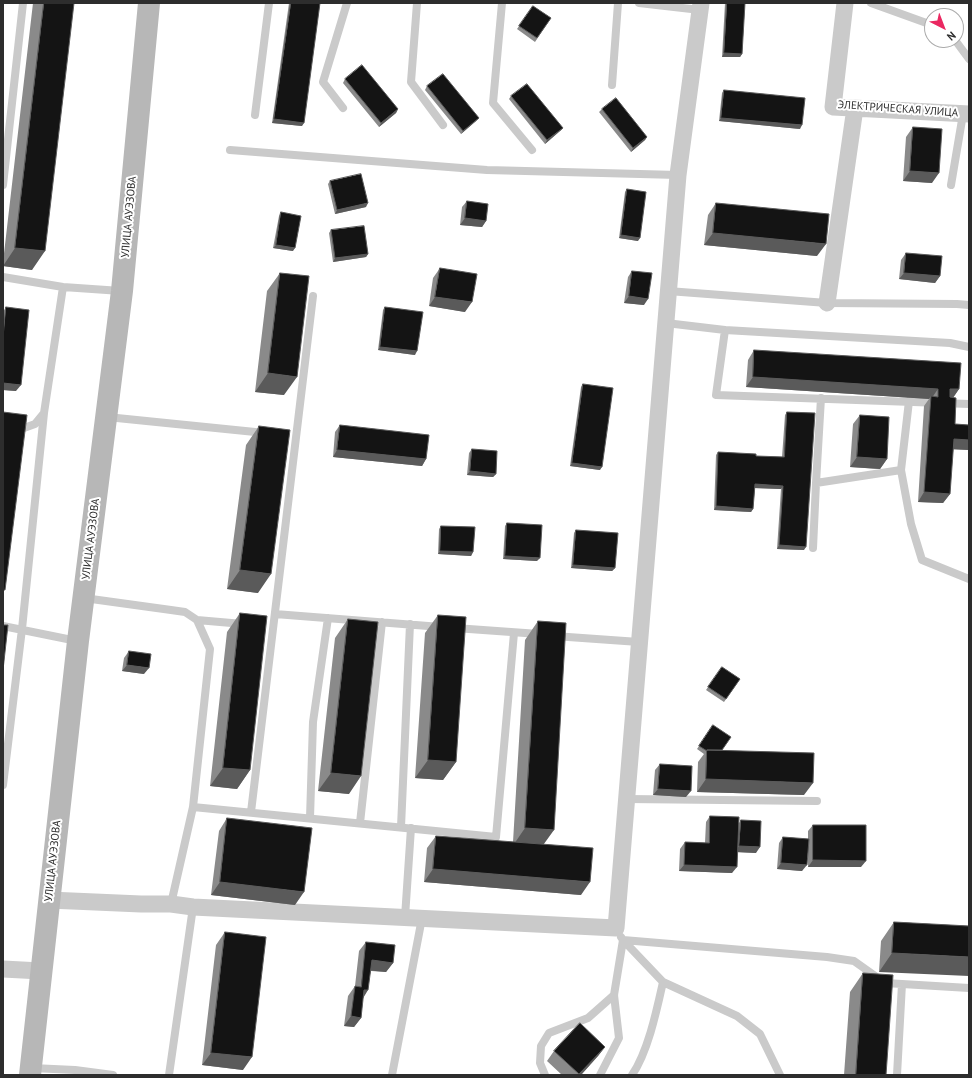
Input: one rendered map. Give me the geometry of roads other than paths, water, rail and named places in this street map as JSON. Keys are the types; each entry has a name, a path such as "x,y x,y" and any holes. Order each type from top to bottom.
{"street":[{"name":"УЛИЦА АУЭЗОВА","path":"30,1071 83,598 122,292 149,3"},
{"name":"ЭЛЕКТРИЧЕСКАЯ УЛИЦА","path":"845,3 833,107 966,114"},
{"path":"49,900 171,904 192,907 422,918 619,934 627,799 639,642 678,175 700,7"},
{"path":"827,303 855,108"},
{"path":"3,969 41,971"}],"lane":[{"path":"3,185 23,3"},
{"path":"255,115 269,3"},
{"path":"343,108 323,82 347,3"},
{"path":"417,3 411,82 443,125"},
{"path":"502,3 493,103 532,150"},
{"path":"612,85 618,3"},
{"path":"639,3 700,7"},
{"path":"871,3 924,22"},
{"path":"961,48 969,59"},
{"path":"951,185 966,114"},
{"path":"230,150 487,170 678,175"},
{"path":"3,277 63,287 122,292"},
{"path":"3,785 22,629 44,413 63,287"},
{"path":"668,291 827,303 969,305"},
{"path":"251,812 270,626 275,614 292,436 313,296"},
{"path":"666,323 725,330 950,343 969,346"},
{"path":"725,330 716,395 969,404"},
{"path":"813,548 822,398"},
{"path":"909,401 901,470 911,524 922,560 969,579"},
{"path":"3,424 24,428 35,424 44,413"},
{"path":"106,416 273,434"},
{"path":"816,483 901,470"},
{"path":"83,598 185,612 198,620 251,624"},
{"path":"275,614 639,642"},
{"path":"310,818 313,722 328,618"},
{"path":"171,904 194,807 210,650 198,620"},
{"path":"360,823 382,622"},
{"path":"401,827 410,624"},
{"path":"3,626 78,641"},
{"path":"194,807 496,837 514,633"},
{"path":"627,799 817,801"},
{"path":"405,917 411,828"},
{"path":"169,1075 192,907"},
{"path":"392,1075 422,918"},
{"path":"619,934 663,982 737,1016 760,1034 780,1075"},
{"path":"619,934 827,956 854,961 885,983 969,988"},
{"path":"600,1075 619,1038 614,995 619,934"},
{"path":"632,1075 638,1066 657,1012 663,982"},
{"path":"897,1075 902,984"},
{"path":"545,1075 540,1062 541,1046 549,1033 588,1018 614,995"},
{"path":"30,1071 75,1070 113,1075"}]}
